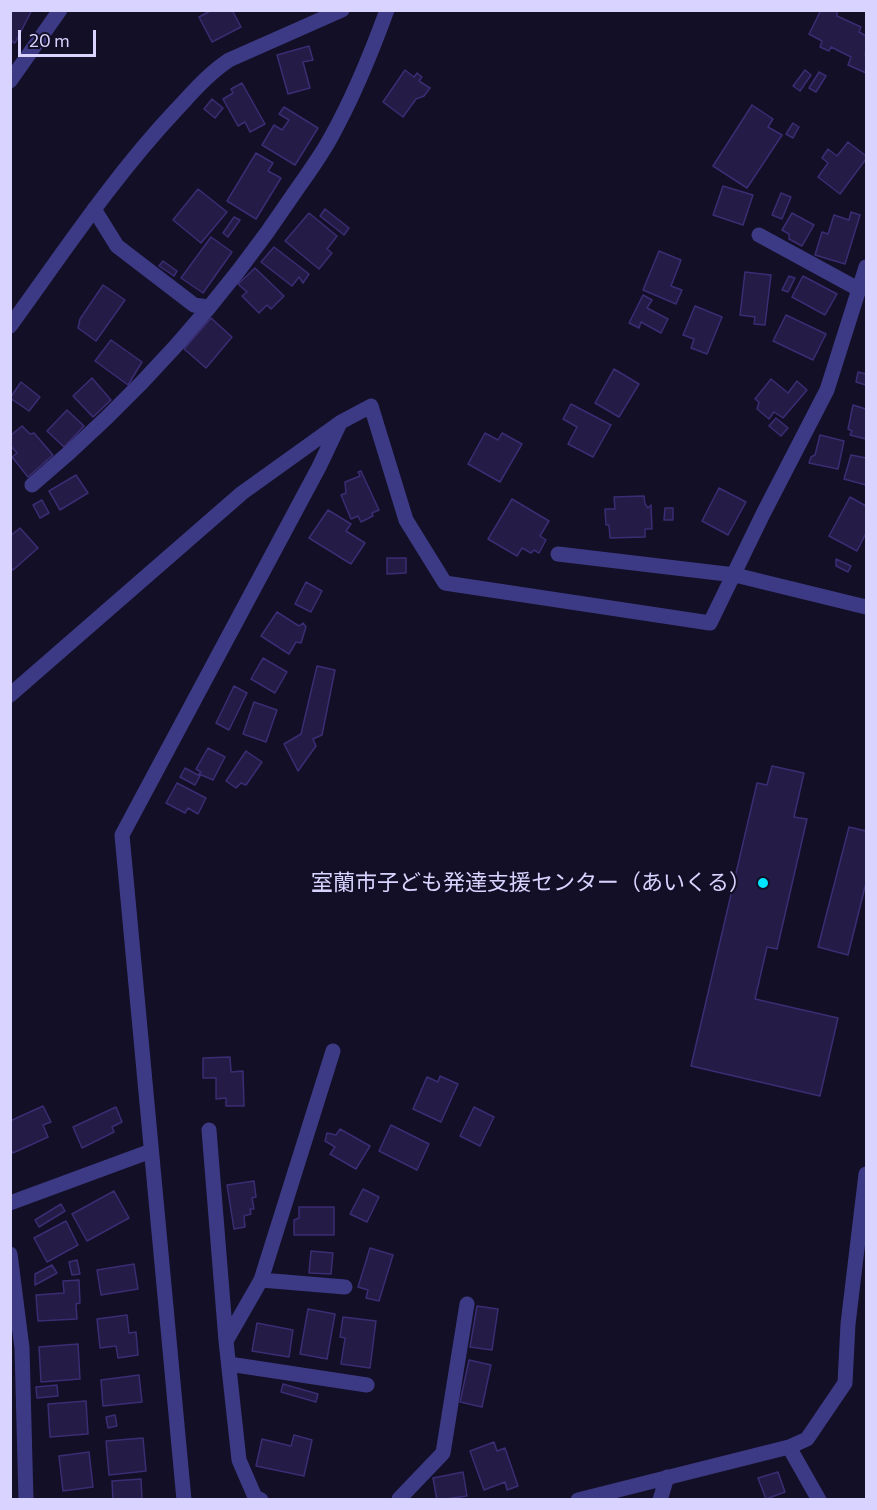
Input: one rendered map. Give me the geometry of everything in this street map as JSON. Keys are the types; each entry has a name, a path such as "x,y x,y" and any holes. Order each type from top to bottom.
{"street":[{"path":"10,81 60,10"},
{"path":"10,326 94,209 156,132 213,70 229,60 342,10"},
{"path":"32,485 83,441 157,368 277,220 330,139 371,53 387,10"},
{"path":"94,209 117,246 194,305 208,307"},
{"path":"759,235 863,286"},
{"path":"10,695 242,493 340,422 371,406 406,520 445,583 710,623 827,390 863,286 867,267"},
{"path":"184,1500 122,835 319,466 340,422"},
{"path":"558,554 735,575 867,607"},
{"path":"226,1341 261,1280 333,1051"},
{"path":"208,1130 226,1341 239,1460 255,1497 261,1500"},
{"path":"10,1203 151,1151"},
{"path":"578,1500 789,1447 807,1439 845,1383 848,1324 867,1174"},
{"path":"10,1254 26,1500"},
{"path":"261,1280 345,1287"},
{"path":"398,1499 443,1453 467,1304"},
{"path":"229,1364 367,1385"},
{"path":"789,1447 819,1500"},
{"path":"660,1500 667,1477"}],"building":[{"path":"10,10 32,10 15,43 10,40"},
{"path":"212,10 232,10 241,27 212,42 199,17"},
{"path":"821,10 837,10 837,16 861,27 859,32 866,36 866,73 848,65 851,57 831,47 829,51 820,47 822,41 809,34"},
{"path":"309,46 313,60 303,62 310,88 288,94 277,55"},
{"path":"405,70 414,77 417,73 422,77 419,81 430,88 424,96 416,99 403,117 383,102"},
{"path":"805,70 811,75 800,91 793,86"},
{"path":"819,72 826,76 816,92 809,88"},
{"path":"242,83 265,124 250,132 245,122 238,126 223,99 233,93 231,89"},
{"path":"212,99 223,108 215,118 204,109"},
{"path":"752,105 773,119 768,127 782,135 747,188 713,166"},
{"path":"284,107 318,128 295,165 262,145 274,125 282,130 289,120 279,114"},
{"path":"793,123 799,127 793,138 786,134"},
{"path":"848,142 866,156 866,159 840,194 818,177 828,163 822,158 828,149 837,156"},
{"path":"256,153 273,163 268,171 281,178 256,219 227,201"},
{"path":"723,186 753,195 743,225 713,215"},
{"path":"198,189 227,212 201,243 173,220"},
{"path":"781,193 791,197 782,219 772,215"},
{"path":"325,209 349,228 344,235 320,216"},
{"path":"851,212 860,215 845,264 815,255 822,232 828,234 834,215 849,220"},
{"path":"309,213 337,236 327,249 332,253 319,269 285,241"},
{"path":"792,213 814,225 802,246 789,239 789,234 782,230"},
{"path":"234,217 240,220 228,237 223,233"},
{"path":"211,237 232,252 203,293 181,278"},
{"path":"274,247 309,274 303,283 299,277 292,286 261,262"},
{"path":"659,251 681,260 671,286 682,290 676,304 643,290"},
{"path":"163,261 177,271 174,276 159,266"},
{"path":"255,268 284,296 271,309 267,305 259,313 242,296 247,292 238,284"},
{"path":"745,272 771,275 765,325 754,324 755,317 740,315"},
{"path":"789,276 795,278 788,292 782,290"},
{"path":"803,276 837,294 825,315 792,297"},
{"path":"103,285 125,300 96,341 78,328 80,319"},
{"path":"643,295 652,300 647,308 668,319 661,333 641,322 639,328 629,323"},
{"path":"695,306 722,317 707,354 691,348 694,339 683,335"},
{"path":"786,315 826,334 813,360 773,341"},
{"path":"211,318 232,337 206,368 184,349"},
{"path":"111,340 142,362 128,385 95,361"},
{"path":"614,369 639,384 619,417 595,403"},
{"path":"858,372 866,374 866,385 856,382"},
{"path":"92,378 111,400 93,417 73,396"},
{"path":"771,379 788,393 797,381 807,390 783,418 774,412 769,419 757,409 759,402 755,399"},
{"path":"21,382 40,397 29,411 10,398"},
{"path":"571,404 611,425 593,457 568,444 577,427 563,419"},
{"path":"853,405 866,409 866,439 850,435 852,431 848,429"},
{"path":"67,410 84,426 64,447 47,431"},
{"path":"776,418 788,428 781,436 769,426"},
{"path":"22,426 30,434 34,433 53,455 28,477 12,457 17,453 10,445 10,436"},
{"path":"485,433 498,440 502,433 522,444 500,482 468,464"},
{"path":"820,435 844,441 838,469 809,463 811,457 815,455"},
{"path":"851,455 866,458 866,485 844,479"},
{"path":"361,471 379,510 361,522 358,516 351,519 341,495 346,493 345,482 360,476 358,472"},
{"path":"76,475 88,493 60,510 49,491"},
{"path":"719,488 746,502 728,535 702,521"},
{"path":"644,496 648,508 651,505 652,529 645,529 645,537 610,538 605,509 615,509 614,497"},
{"path":"850,497 866,506 866,533 857,551 829,536"},
{"path":"512,499 549,521 540,536 546,540 539,553 534,550 531,553 522,548 517,556 488,539"},
{"path":"42,500 49,513 40,518 33,505"},
{"path":"665,508 673,508 673,520 664,520"},
{"path":"328,510 351,524 346,531 365,543 351,564 309,538"},
{"path":"20,528 38,548 13,570 10,567 10,536"},
{"path":"387,558 406,558 406,573 387,574"},
{"path":"836,559 851,566 848,572 836,566"},
{"path":"306,582 322,591 311,612 295,604"},
{"path":"277,612 299,626 303,623 306,627 301,643 296,642 289,654 261,636"},
{"path":"263,658 287,672 275,693 251,679"},
{"path":"317,666 335,670 322,735 313,739 316,746 298,771 284,744 301,734"},
{"path":"234,686 247,693 229,730 216,723"},
{"path":"254,702 277,710 266,742 243,734"},
{"path":"208,748 225,757 213,780 199,774 201,772 196,769"},
{"path":"246,751 262,762 246,785 241,783 236,788 226,781"},
{"name":"室蘭市子ども発達支援センター（あいくる）","path":"772,766 804,773 794,817 807,819 777,949 767,947 755,999 838,1018 820,1096 691,1066 757,783 767,785"},
{"path":"185,768 200,776 195,785 180,777"},
{"path":"177,783 206,798 198,814 188,808 185,813 166,803"},
{"path":"849,827 866,831 866,883 848,955 818,947"},
{"path":"230,1057 231,1072 243,1071 244,1106 226,1106 226,1098 216,1099 216,1078 203,1078 203,1058"},
{"path":"440,1076 458,1084 441,1122 413,1109 427,1077 438,1082"},
{"path":"43,1106 51,1122 43,1125 48,1137 13,1153 10,1148 10,1121"},
{"path":"116,1107 122,1122 112,1127 114,1132 82,1148 73,1127"},
{"path":"474,1107 494,1117 480,1146 460,1136"},
{"path":"391,1125 429,1144 417,1170 379,1151"},
{"path":"340,1129 370,1146 356,1169 330,1154 335,1147 325,1141 327,1133 336,1135"},
{"path":"254,1181 256,1197 252,1198 254,1209 250,1209 251,1214 244,1216 245,1227 234,1229 227,1185"},
{"path":"363,1189 379,1197 367,1222 350,1214"},
{"path":"114,1191 129,1218 87,1241 72,1214"},
{"path":"61,1204 65,1211 39,1227 35,1220"},
{"path":"299,1207 334,1207 334,1235 294,1235 294,1220 299,1218"},
{"path":"66,1221 78,1245 47,1262 34,1238"},
{"path":"370,1248 393,1255 379,1301 366,1298 368,1290 358,1287"},
{"path":"311,1251 333,1253 331,1274 309,1273"},
{"path":"77,1260 80,1274 72,1275 69,1262"},
{"path":"134,1264 138,1289 101,1295 97,1270"},
{"path":"52,1265 57,1273 35,1285 35,1274"},
{"path":"79,1280 80,1303 76,1304 77,1319 38,1321 36,1295 64,1293 63,1281"},
{"path":"477,1306 498,1309 492,1350 470,1347"},
{"path":"308,1309 335,1314 327,1359 300,1354"},
{"path":"127,1315 129,1333 136,1332 138,1355 118,1358 116,1346 100,1348 97,1319"},
{"path":"343,1317 376,1321 370,1368 341,1364 345,1338 340,1337"},
{"path":"257,1323 293,1330 289,1357 252,1351"},
{"path":"78,1344 80,1379 41,1382 39,1347"},
{"path":"469,1360 491,1365 482,1407 460,1402"},
{"path":"139,1375 142,1402 103,1406 101,1380"},
{"path":"283,1384 318,1394 316,1402 281,1392"},
{"path":"57,1385 58,1396 37,1398 36,1387"},
{"path":"86,1401 88,1434 50,1437 48,1404"},
{"path":"115,1415 117,1426 108,1428 106,1417"},
{"path":"294,1435 312,1440 304,1476 256,1466 262,1439 291,1446"},
{"path":"143,1438 146,1471 109,1475 106,1441"},
{"path":"494,1442 497,1451 505,1448 518,1486 507,1490 505,1482 484,1490 470,1451"},
{"path":"89,1452 93,1487 63,1491 59,1456"},
{"path":"463,1472 467,1496 437,1500 433,1478"},
{"path":"778,1472 785,1492 766,1499 758,1478"},
{"path":"141,1479 142,1500 113,1500 112,1481"}],"place":[{"name":"室蘭市子ども発達支援センター（あいくる）","path":"763,883"}]}
